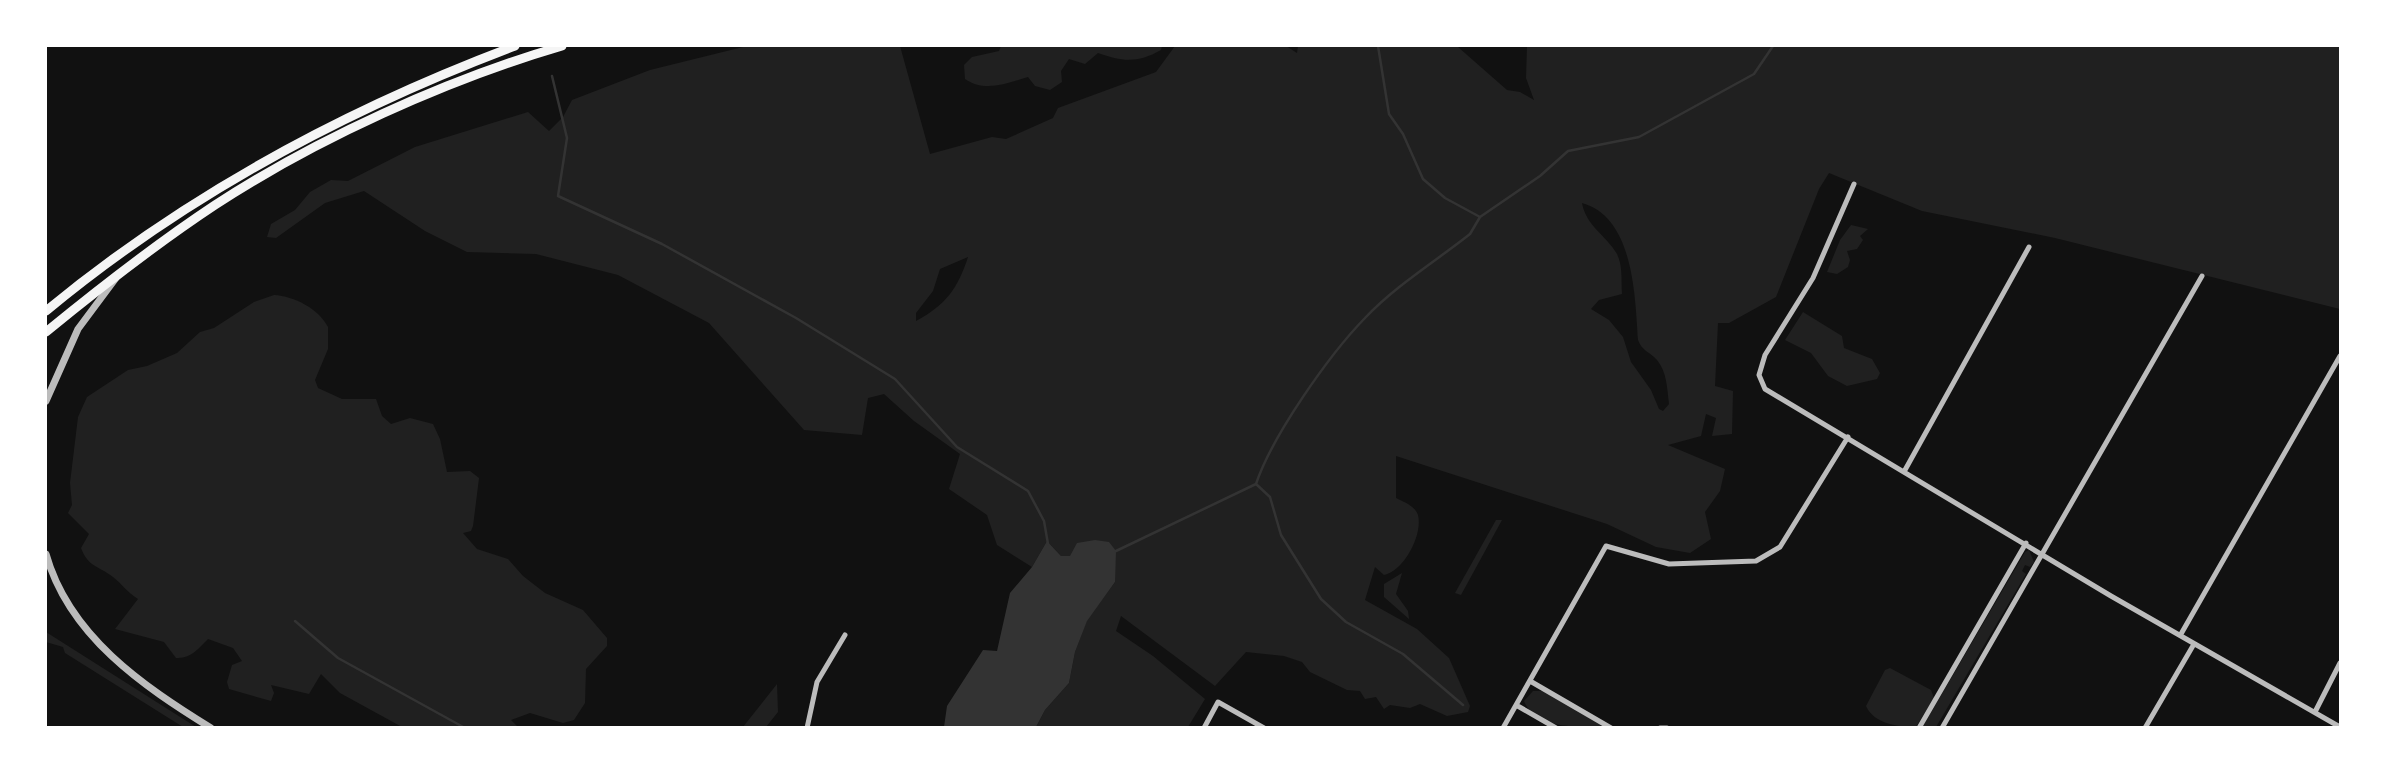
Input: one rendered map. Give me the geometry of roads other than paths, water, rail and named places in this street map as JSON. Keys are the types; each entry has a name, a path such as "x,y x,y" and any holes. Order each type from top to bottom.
{"main road":[{"path":"46,311 184,208 289,145 452,69 515,46"},
{"path":"46,332 123,270 217,204 314,148 468,79 562,46"}],"street":[{"path":"1854,184 1814,278 1765,355 1759,376 1765,388 2194,644 2340,727"},
{"path":"1905,470 2029,247"},
{"path":"46,401 57,370 78,329 123,270"},
{"path":"1942,727 2202,276"},
{"path":"2181,634 2340,356"},
{"path":"1503,727 1606,546 1670,564 1756,561 1780,547 1848,437"},
{"path":"1919,727 2026,543"},
{"path":"46,554 66,601 91,636 124,669 211,727"},
{"path":"807,727 817,682 845,635"},
{"path":"2145,727 2194,644"},
{"path":"2315,712 2340,663"},
{"path":"1530,681 1611,727"},
{"path":"1203,727 1218,702 1264,727"},
{"path":"1516,705 1556,727"},
{"path":"1660,727 1667,727"}],"waterway":[{"path":"1378,46 1389,114 1403,134 1423,179 1445,198 1480,217"},
{"path":"1116,551 1256,484 1288,420 1319,374 1351,334 1389,295 1470,234 1480,217 1540,176 1568,151 1639,137 1754,74 1773,46"},
{"path":"552,76 567,138 558,196 662,244 796,318 895,379 957,447 1028,491 1044,521 1048,544"},
{"path":"1256,484 1270,497 1281,535 1321,599 1346,622 1403,654 1463,705"},
{"path":"295,621 338,658 465,728"}]}
